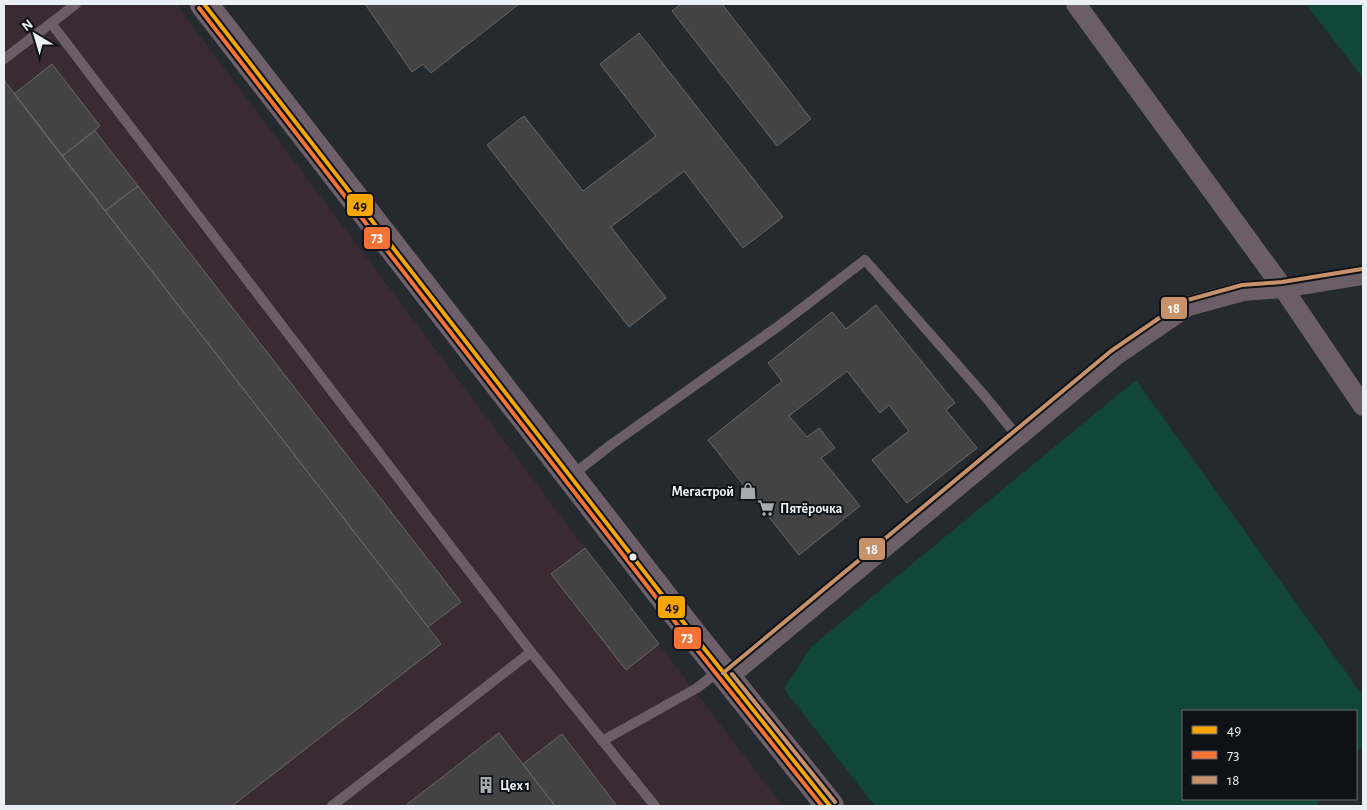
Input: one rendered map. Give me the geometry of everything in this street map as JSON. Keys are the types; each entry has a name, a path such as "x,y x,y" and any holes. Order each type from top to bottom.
{"main road":[{"path":"204,4 724,674 830,806"}],"street":[{"path":"1076,4 1283,288 1363,406"},
{"path":"724,674 1018,437 1114,356 1188,306 1243,291 1283,288 1363,275"}],"lane":[{"path":"4,59 76,4"},
{"path":"50,23 531,652 655,806"},
{"path":"570,476 780,325 865,260 983,394 1018,437"},
{"path":"332,806 531,652"},
{"path":"602,741 724,674"}],"shaded area":[{"path":"4,4 176,4 585,548 783,806 4,806"}],"green space":[{"path":"1306,4 1363,4 1363,78"},
{"path":"1136,380 1363,696 1363,744 1357,753 1357,710 1182,710 1182,800 1320,800 1316,806 875,806 784,689 811,647"}],"building":[{"path":"365,4 519,4 431,73 423,64 412,72"},
{"path":"681,4 722,4 811,119 777,146 672,11"},
{"path":"639,33 783,217 743,248 684,171 611,227 666,298 629,327 487,145 524,116 583,191 656,136 600,64"},
{"path":"52,64 100,126 62,156 14,94"},
{"path":"4,80 441,644 232,806 4,806"},
{"path":"95,131 138,186 105,211 62,156"},
{"path":"138,186 461,602 428,627 105,211"},
{"path":"876,305 955,403 946,410 977,448 907,503 872,460 909,431 889,405 880,413 847,371 789,416 807,437 819,428 835,448 821,458 860,506 799,555 708,440 782,381 768,363 832,312 846,329"},
{"path":"585,548 659,644 626,670 551,574"},
{"name":"Цех 1","path":"499,733 555,806 405,806"},
{"path":"562,734 617,806 555,806 523,764"}],"transit line":[{"name":"49","path":"204,4 691,632 830,806"},
{"name":"73","path":"199,8 686,636 822,806"},
{"name":"18","path":"723,673 1111,351 1184,301 1242,285 1282,282 1362,269"},
{"name":"18","path":"732,674 835,802"}],"place":[{"name":"Мегастрой","path":"748,491"},
{"name":"Пятёрочка","path":"766,508"},
{"name":"Цех 1","path":"486,785"}]}
